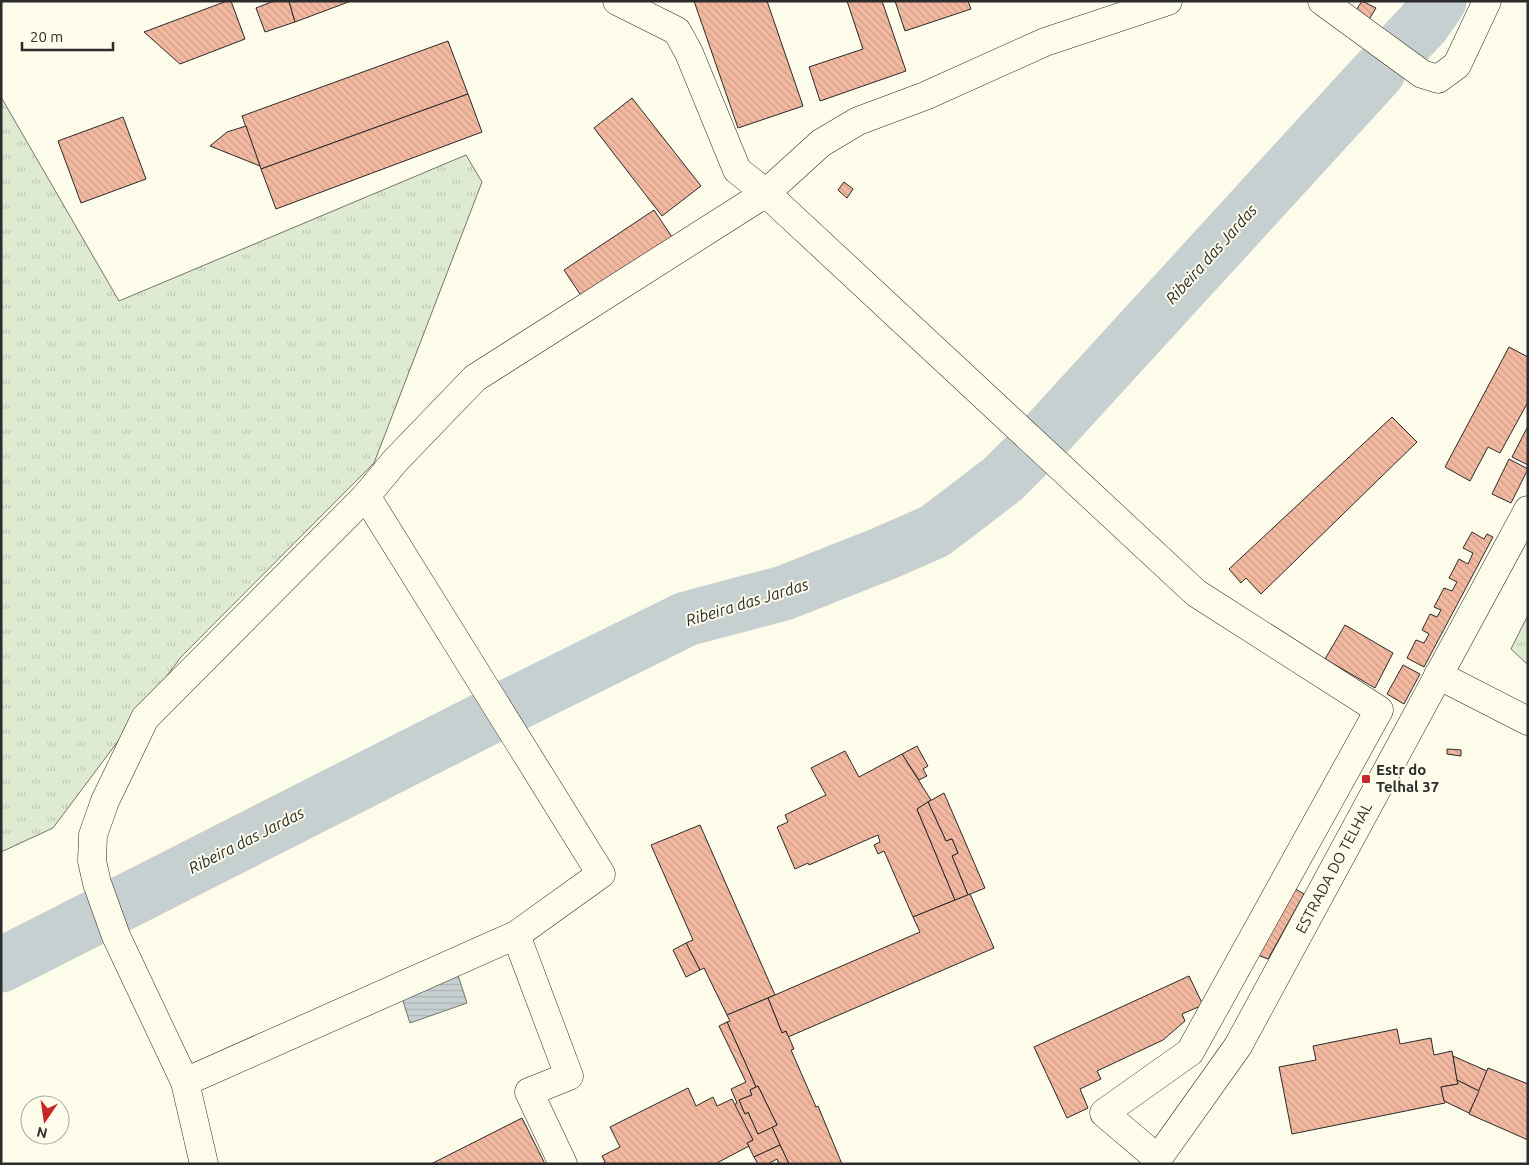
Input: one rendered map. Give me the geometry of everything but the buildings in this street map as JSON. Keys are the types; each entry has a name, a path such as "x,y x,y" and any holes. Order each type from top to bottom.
{"street":[{"path":"617,1 677,31 689,53 737,170 766,193 1196,593 1379,710 1190,1052 1104,1113 1156,1161"},
{"path":"204,1164 184,1082 116,936 97,883 92,860 93,835 104,801 145,718 366,496 395,461 475,378 766,193 821,143 858,121 925,96 1045,42 1168,1"},
{"path":"1322,1 1422,74 1438,79 1457,65 1487,1"},
{"path":"184,1082 516,935 601,874 366,496"},
{"name":"ESTRADA DO TELHAL","path":"1156,1161 1238,1046 1528,510"},
{"path":"1438,675 1528,721"},
{"path":"516,935 569,1076 529,1092 564,1164"}],"green space":[{"path":"1,97 119,301 466,155 482,182 374,463 181,657 53,828 1,852"},
{"path":"1528,615 1528,665 1511,649"}],"shaded area":[{"path":"458,975 467,1003 410,1023 401,995"}],"waterway":[{"name":"Ribeira das Jardas","path":"1404,44 1423,24 1439,1"},
{"name":"Ribeira das Jardas","path":"1044,437 1378,72"},
{"name":"Ribeira das Jardas","path":"504,709 686,619 784,593 935,531 1003,479 1031,451"},
{"name":"Ribeira das Jardas","path":"1,965 491,716"}],"place":[{"name":"Estr do Telhal 37","path":"1366,779"}]}
